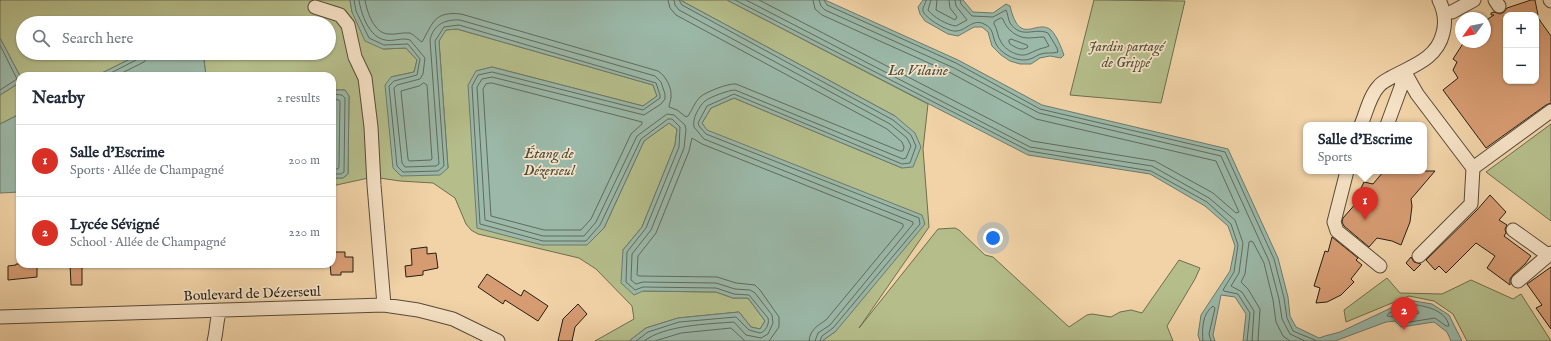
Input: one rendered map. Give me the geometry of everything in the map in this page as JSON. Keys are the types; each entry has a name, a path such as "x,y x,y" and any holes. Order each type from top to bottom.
{"street":[{"path":"1362,122 1374,91 1380,84 1418,64 1437,49 1442,40 1444,29 1444,17 1439,0"},
{"path":"1452,12 1474,0"},
{"path":"315,7 340,15 348,25 356,56 365,78 371,127 374,185 384,305"},
{"path":"1388,122 1401,87 1404,71"},
{"path":"1404,71 1417,94 1472,168 1471,204 1419,256"},
{"path":"1472,168 1551,111"},
{"path":"1346,174 1334,222 1335,227 1380,266"},
{"path":"1513,230 1550,254 1518,281"},
{"name":"Boulevard de Dézerseul","path":"0,317 384,305 418,310 453,319 498,341"},
{"path":"214,341 220,310"}],"green space":[{"path":"350,0 352,12 383,49 406,48 417,60 414,72 391,77 448,168 439,41 445,30 457,29 653,85 657,96 643,106 492,67 476,71 604,228 644,141 669,123 677,129 675,145 642,227 623,250 643,291 716,292 733,298 748,298 765,321 760,329 751,327 739,312 678,318 646,328 629,341 595,341 634,319 632,306 596,269 579,258 478,234 471,230 466,224 455,198 433,183 400,181 373,177 336,185 336,178 343,178 348,174 349,96 345,90 336,90 336,72 205,72 204,60 336,60 336,16 16,16 16,60 128,60 104,72 18,72 0,38 0,1"},
{"path":"680,0 727,0 928,104 923,149 929,227 859,328 938,229 955,228 985,255 993,257 1069,327 1087,315 1092,314 1111,317 1120,312 1131,310 1142,313 1179,260 1200,268 1167,326 1173,341 822,341 836,331 702,123 711,108 734,98 902,168 895,116"},
{"name":"Jardin partagé de Grippé","path":"1094,0 1185,1 1161,103 1070,95"},
{"path":"16,85 16,116 0,124 0,95"},
{"path":"1551,124 1551,221 1486,172"},
{"path":"1387,278 1400,293 1442,294 1471,280 1513,299 1521,294 1551,341 1467,341 1453,314 1434,301 1409,296 1346,322 1344,310"}],"water":[{"name":"Étang de Dézerseul","path":"350,0 680,0 895,116 915,133 921,147 913,167 902,168 734,98 711,108 702,123 707,130 922,215 925,224 836,331 822,341 629,341 646,328 678,318 739,312 751,327 760,329 765,321 748,298 733,298 716,292 643,291 634,295 621,283 623,250 642,227 675,145 677,129 669,123 644,141 604,228 587,245 542,245 477,228 468,85 476,71 492,67 643,106 657,96 653,85 457,29 446,30 439,41 448,168 440,175 401,176 393,168 385,85 391,77 414,72 417,60 406,48 383,49 365,41 352,12"},
{"name":"La Vilaine","path":"727,0 825,0 958,60 1042,105 1228,149 1278,258 1288,297 1290,316 1296,327 1319,338 1340,332 1408,300 1432,304 1449,315 1462,341 1451,341 1447,332 1434,322 1401,327 1395,321 1386,322 1335,341 1243,341 1246,314 1235,297 1221,295 1213,335 1215,341 1200,341 1198,335 1201,315 1230,271 1235,246 1228,226 1205,206 1150,174 1028,155"},
{"path":"923,0 963,0 973,12 993,13 1006,4 1010,6 1014,19 1023,29 1045,27 1051,30 1057,38 1064,55 1061,58 1050,56 1040,58 1031,64 1020,64 1010,61 992,46 988,32 982,27 974,27 958,36 948,34 925,21 920,14 918,7"},
{"path":"0,38 18,72 16,72 16,85 0,95"},
{"path":"128,60 204,60 205,72 104,72"},
{"path":"336,90 345,90 349,96 348,174 343,178 336,178"},
{"path":"16,116 16,192 0,193 0,124"}],"building":[{"path":"1535,0 1537,12 1504,12 1507,8"},
{"path":"1494,12 1500,14 1503,12 1503,84 1539,84 1539,19 1551,36 1551,103 1546,105 1486,148 1443,90 1458,78 1453,70 1457,62 1453,59 1460,48 1491,48 1491,17 1494,15 1491,15 1491,13"},
{"path":"1427,171 1435,171 1411,199 1412,206 1410,222 1401,245 1392,241 1377,238 1369,247 1344,226 1342,222 1343,218 1358,201 1364,182 1373,184 1381,174 1427,174"},
{"path":"1490,195 1506,212 1499,220 1507,225 1504,236 1531,256 1510,279 1510,285 1487,268 1495,256 1476,243 1446,273 1439,266 1435,270 1426,260 1477,210"},
{"path":"1332,237 1358,258 1356,260 1362,265 1351,279 1354,282 1341,295 1327,302 1316,303 1320,288 1314,286 1325,251 1328,252"},
{"path":"427,247 427,254 436,253 438,268 423,271 423,275 406,277 405,266 412,265 411,249"},
{"path":"336,252 345,252 345,257 353,257 353,272 341,272 341,275 331,275 330,268 336,268"},
{"path":"1411,257 1414,262 1421,264 1414,271 1406,263"},
{"path":"16,265 16,268 37,268 37,277 8,280 8,266"},
{"path":"1551,267 1551,329 1536,308 1542,305 1527,284"},
{"path":"70,268 82,268 82,285 71,285"},
{"path":"487,274 521,296 524,290 548,306 538,321 505,300 503,304 478,287"},
{"path":"578,304 587,314 575,327 572,341 558,341 563,319"}],"place":[{"name":"Salle d'Escrime","path":"1365,220"},
{"name":"Lycée Sévigné","path":"1404,330"}]}
